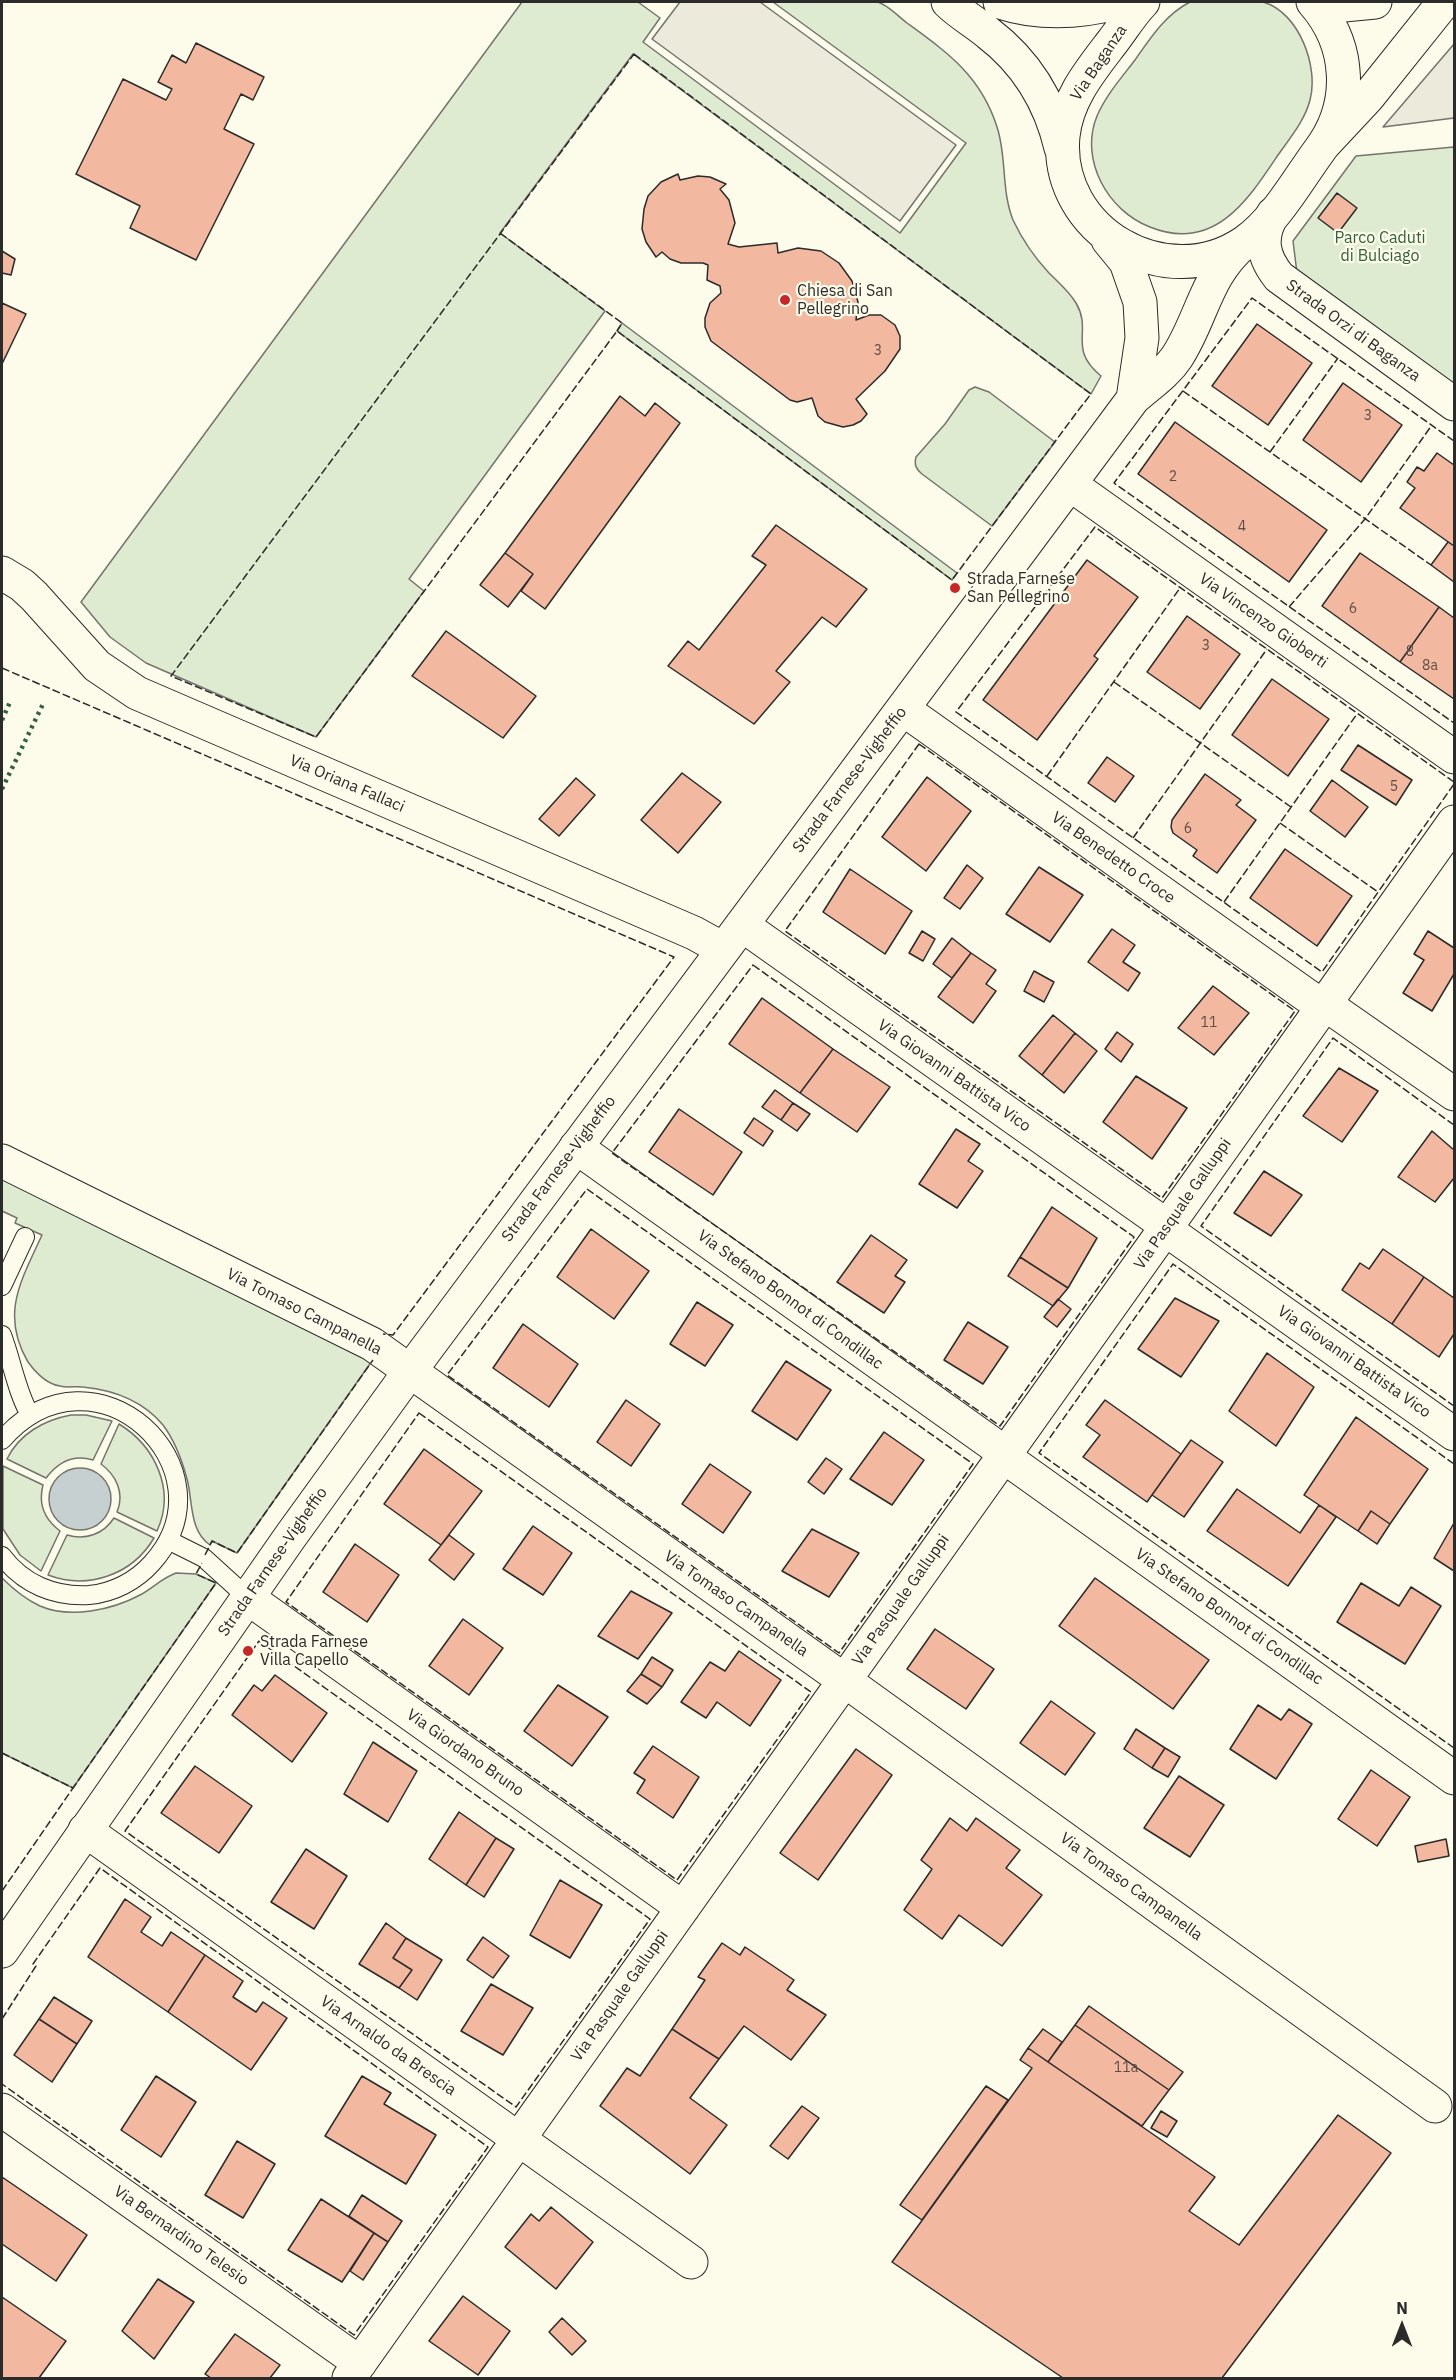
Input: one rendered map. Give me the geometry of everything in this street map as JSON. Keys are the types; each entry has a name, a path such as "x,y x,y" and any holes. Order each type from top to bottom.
{"street":[{"path":"948,2 1001,44 1032,78 1051,116 1063,156"},
{"path":"1000,2 1051,12 1083,10 1119,2"},
{"name":"Via Baganza","path":"1143,2 1081,85 1066,119 1063,156 1072,192 1092,223 1105,236 1137,254 1173,262 1210,258 1245,242 1273,214 1335,126 1344,88 1344,68 1333,30 1313,2"},
{"path":"1326,2 1355,5 1375,2"},
{"name":"Via Baganza","path":"1325,143 1368,97 1444,2"},
{"name":"Strada Orzi di Baganza","path":"1273,214 1264,232 1263,242 1268,262 1279,277 1455,404"},
{"name":"Strada Farnese-Vigheffio","path":"1105,236 1126,262 1140,302 1142,338 1133,399"},
{"name":"Strada Farnese-Vigheffio","path":"2,1951 410,1371 1133,399 1165,373 1176,359 1218,271 1245,242"},
{"name":"Via Vincenzo Gioberti","path":"1071,485 1455,757"},
{"name":"Via Oriana Fallaci","path":"2,573 22,585 34,596 97,666 137,693 683,928 732,937"},
{"name":"Via Benedetto Croce","path":"903,709 1324,1006 1455,1094"},
{"name":"Via Pasquale Galluppi","path":"355,2371 1455,822"},
{"name":"Via Giovanni Battista Vico","path":"732,937 1166,1228 1455,1434"},
{"name":"Via Stefano Bonnot di Condillac","path":"576,1147 1455,1778"},
{"name":"Via Tomaso Campanella","path":"2,1161 372,1344 844,1680 1434,2106"},
{"name":"Via Giordano Bruno","path":"248,1599 683,1908"},
{"name":"Via Arnaldo da Brescia","path":"85,1830 691,2262"},
{"name":"Via Bernardino Telesio","path":"2,2110 355,2371"}],"lane":[{"path":"2,1286 25,1237"},
{"path":"2,1335 21,1396 30,1415"},
{"path":"2,1440 15,1426 47,1406 84,1401 121,1410 152,1433 163,1448 172,1466 177,1503 168,1540 158,1557 130,1582 112,1590 94,1595 65,1595 38,1587 21,1576 2,1556"},
{"path":"168,1540 204,1558 248,1599"}],"green space":[{"path":"871,1 885,5 949,56 982,93 1000,138 1007,197 1013,220 1034,255 1076,303 1081,313 1085,357 1101,376 1091,394 633,54 500,233 605,311 409,579 424,591 316,737 146,663 110,637 81,602 522,2 638,2 660,18 643,42 900,233 966,143 773,2"},
{"path":"1257,1 1276,8 1287,17 1303,42 1312,72 1312,87 1308,107 1301,122 1267,172 1241,204 1227,218 1211,228 1193,233 1173,233 1150,227 1135,219 1121,209 1110,196 1095,166 1092,133 1105,101 1153,35 1173,13 1190,2"},
{"name":"Parco Caduti di Bulciago","path":"1454,147 1454,392 1298,281 1293,241 1356,156"},
{"path":"622,323 957,573 952,580 617,331"},
{"path":"975,387 989,392 1055,442 992,526 922,474 915,465 916,457 945,424 969,390"},
{"path":"2,1175 374,1358 237,1553 212,1541 210,1545 198,1532 187,1479 175,1444 155,1417 137,1403 116,1394 80,1387 63,1387 50,1383 28,1362 15,1328 15,1313 21,1283 42,1235 15,1223 17,1218 2,1211"},
{"path":"71,1415 86,1415 112,1421 93,1460 79,1458 67,1461 46,1478 7,1459 18,1442 33,1429 51,1420"},
{"path":"119,1424 143,1444 159,1470 164,1500 157,1531 117,1512 120,1498 118,1485 111,1473 101,1464"},
{"path":"3,1466 43,1485 41,1499 44,1511 60,1531 41,1571 20,1555 3,1529"},
{"path":"114,1518 154,1538 134,1562 108,1576 93,1580 78,1581 48,1575 67,1535 80,1537 93,1535 105,1529"},
{"path":"176,1573 196,1574 216,1583 73,1788 2,1753 2,1578 20,1594 40,1606 64,1612 77,1612 117,1605 140,1595"}],"shaded area":[{"path":"680,2 760,2 956,145 900,221 652,39"},
{"path":"1454,44 1454,118 1383,127"},
{"path":"74,1468 86,1468 102,1477 109,1487 111,1499 109,1511 102,1521 86,1530 74,1530 63,1525 54,1516 49,1505 49,1493 54,1482 63,1473"}],"building":[{"path":"196,43 264,77 253,100 241,94 224,129 254,144 196,260 130,228 140,206 76,174 123,79 166,100 172,89 158,82 172,55 186,63"},
{"name":"Chiesa di San Pellegrino","path":"678,174 680,180 698,176 710,177 726,184 720,189 729,200 735,223 728,244 739,247 777,243 778,253 798,248 821,251 839,263 852,281 858,302 856,320 869,315 881,315 895,325 900,336 900,349 885,371 856,399 867,414 861,421 843,427 825,422 818,416 812,398 797,402 790,400 711,341 705,327 705,318 710,303 721,293 720,286 707,280 708,265 681,263 670,259 662,252 656,257 646,242 642,229 648,196 661,182"},
{"path":"1337,193 1357,208 1338,233 1318,218"},
{"path":"2,251 15,259 11,275 2,273"},
{"path":"2,303 26,314 2,364"},
{"path":"1257,324 1312,363 1268,425 1212,386"},
{"path":"1343,383 1402,425 1361,482 1303,440"},
{"path":"620,396 645,416 655,403 680,423 545,609 521,591 533,574 505,553"},
{"path":"1175,422 1327,530 1289,582 1138,474"},
{"path":"1437,453 1454,465 1454,546 1400,508 1415,488 1407,482 1417,467 1424,471"},
{"path":"776,525 867,589 836,627 822,617 776,671 790,682 754,724 668,666 688,641 699,650 766,565 752,556"},
{"path":"1448,542 1454,546 1454,582 1431,565"},
{"path":"505,553 533,574 508,607 480,585"},
{"path":"1360,553 1439,607 1400,662 1322,606"},
{"path":"1087,560 1138,597 1094,656 1098,659 1037,740 983,700"},
{"path":"1439,607 1454,618 1454,699 1400,662"},
{"path":"1187,616 1240,654 1200,709 1147,672"},
{"path":"446,631 536,696 503,738 412,676"},
{"path":"1272,679 1329,719 1288,776 1232,735"},
{"path":"1358,745 1412,780 1396,805 1341,770"},
{"path":"1107,757 1134,776 1115,802 1088,783"},
{"path":"682,773 721,802 678,853 641,820"},
{"path":"1205,774 1241,800 1236,805 1256,820 1217,873 1193,856 1197,850 1173,833 1171,827 1172,820"},
{"path":"927,777 971,811 926,871 882,837"},
{"path":"576,778 595,795 559,836 539,819"},
{"path":"1332,780 1368,807 1345,837 1310,811"},
{"path":"1285,849 1352,896 1317,946 1250,898"},
{"path":"967,865 983,878 960,909 944,898"},
{"path":"1039,867 1083,895 1050,942 1006,914"},
{"path":"850,869 912,911 885,954 823,912"},
{"path":"1112,929 1135,945 1123,962 1140,973 1128,991 1088,962"},
{"path":"922,931 935,939 923,961 909,953"},
{"path":"1428,931 1454,948 1454,974 1432,1011 1403,993 1424,960 1414,954"},
{"path":"952,938 971,953 952,978 933,964"},
{"path":"971,953 996,970 986,984 996,991 973,1023 938,997"},
{"path":"1034,971 1054,982 1044,1002 1024,991"},
{"path":"1213,986 1249,1013 1214,1055 1178,1028"},
{"path":"762,998 833,1049 800,1093 729,1044"},
{"path":"1053,1015 1075,1033 1042,1075 1019,1056"},
{"path":"1117,1032 1133,1044 1121,1062 1105,1049"},
{"path":"1075,1033 1097,1051 1064,1093 1042,1075"},
{"path":"833,1049 890,1087 857,1132 800,1093"},
{"path":"1339,1068 1378,1091 1342,1142 1303,1116"},
{"path":"1136,1076 1187,1108 1152,1159 1103,1122"},
{"path":"775,1090 793,1103 781,1120 762,1107"},
{"path":"793,1103 810,1114 797,1131 781,1120"},
{"path":"679,1109 742,1152 713,1195 649,1152"},
{"path":"754,1118 773,1131 763,1146 744,1133"},
{"path":"956,1129 980,1144 968,1161 983,1171 957,1208 919,1184"},
{"path":"1432,1131 1454,1150 1454,1178 1435,1202 1398,1177"},
{"path":"1264,1171 1302,1195 1271,1236 1234,1213"},
{"path":"1052,1207 1097,1238 1068,1288 1020,1257"},
{"path":"591,1229 649,1271 614,1319 557,1277"},
{"path":"871,1235 907,1260 895,1276 905,1282 884,1313 837,1282"},
{"path":"1383,1249 1424,1277 1392,1324 1342,1290 1360,1263 1369,1269"},
{"path":"1020,1257 1068,1288 1053,1306 1008,1276"},
{"path":"1424,1277 1454,1298 1454,1334 1439,1357 1392,1324"},
{"path":"1175,1298 1219,1321 1181,1377 1138,1349"},
{"path":"1058,1299 1071,1309 1057,1327 1044,1317"},
{"path":"697,1302 733,1325 705,1366 670,1344"},
{"path":"968,1322 1008,1347 983,1384 944,1360"},
{"path":"523,1324 578,1364 549,1407 493,1368"},
{"path":"1267,1353 1314,1387 1276,1446 1229,1411"},
{"path":"786,1361 831,1390 797,1440 752,1411"},
{"path":"626,1400 660,1424 631,1466 597,1442"},
{"path":"1105,1400 1181,1454 1147,1502 1083,1457 1100,1435 1086,1425"},
{"path":"1356,1417 1428,1469 1390,1524 1371,1511 1358,1531 1304,1495"},
{"path":"884,1432 924,1460 892,1505 850,1479"},
{"path":"1191,1440 1223,1462 1184,1517 1152,1495"},
{"path":"424,1449 482,1491 441,1545 384,1504"},
{"path":"826,1458 842,1469 824,1494 808,1482"},
{"path":"710,1464 751,1492 723,1533 682,1504"},
{"path":"1237,1489 1300,1533 1319,1505 1336,1517 1288,1586 1207,1531"},
{"path":"1371,1511 1390,1524 1377,1544 1358,1531"},
{"path":"1454,1523 1454,1571 1434,1558"},
{"path":"533,1526 572,1553 543,1595 503,1569"},
{"path":"812,1529 859,1553 829,1597 782,1571"},
{"path":"449,1535 474,1554 454,1580 429,1560"},
{"path":"355,1544 399,1575 367,1622 323,1592"},
{"path":"1095,1578 1209,1660 1173,1709 1059,1626"},
{"path":"1361,1583 1399,1606 1411,1587 1441,1606 1405,1664 1337,1622"},
{"path":"631,1591 672,1613 638,1659 598,1636"},
{"path":"463,1619 503,1648 469,1695 429,1666"},
{"path":"935,1629 994,1669 966,1709 907,1669"},
{"path":"739,1651 781,1680 750,1726 717,1702 706,1718 681,1702 710,1662 725,1671"},
{"path":"652,1657 673,1670 662,1687 641,1674"},
{"path":"641,1674 662,1687 647,1704 627,1691"},
{"path":"275,1675 327,1713 292,1762 232,1715 254,1685 262,1691"},
{"path":"558,1685 608,1717 572,1766 524,1731"},
{"path":"1051,1701 1095,1733 1065,1775 1020,1743"},
{"path":"1258,1705 1281,1720 1289,1709 1312,1724 1276,1779 1230,1749"},
{"path":"1136,1729 1165,1748 1152,1768 1124,1749"},
{"path":"373,1742 417,1771 388,1822 344,1794"},
{"path":"653,1746 699,1777 673,1818 637,1793 645,1780 634,1773"},
{"path":"1165,1748 1180,1757 1168,1777 1152,1768"},
{"path":"856,1749 892,1775 818,1880 780,1853"},
{"path":"195,1766 252,1806 219,1853 161,1813"},
{"path":"1371,1770 1410,1797 1377,1846 1338,1819"},
{"path":"1179,1776 1224,1805 1190,1857 1144,1828"},
{"path":"459,1812 496,1838 466,1885 429,1859"},
{"path":"950,1818 967,1831 976,1818 1020,1850 1006,1868 1042,1895 1002,1946 959,1915 942,1939 904,1910 932,1869 921,1860"},
{"path":"496,1838 514,1849 484,1897 466,1885"},
{"path":"1446,1839 1449,1856 1418,1862 1415,1846"},
{"path":"306,1849 347,1876 314,1929 271,1902"},
{"path":"560,1880 602,1905 570,1958 530,1935"},
{"path":"125,1899 151,1917 141,1932 162,1946 171,1932 205,1955 168,2012 88,1957"},
{"path":"386,1923 406,1938 393,1958 412,1970 399,1988 359,1964"},
{"path":"483,1937 509,1956 493,1978 467,1960"},
{"path":"406,1938 442,1960 417,2000 399,1988 412,1970 393,1958"},
{"path":"722,1943 740,1955 745,1947 794,1980 787,1990 826,2015 791,2060 744,2026 719,2059 672,2029 705,1980 698,1977"},
{"path":"205,1955 243,1981 233,1997 256,2012 263,2002 287,2018 251,2070 168,2012"},
{"path":"491,1984 533,2008 503,2055 461,2031"},
{"path":"54,1997 92,2021 77,2044 39,2019"},
{"path":"1089,2006 1183,2072 1169,2090 1075,2025"},
{"path":"39,2019 77,2044 52,2082 14,2055"},
{"path":"1075,2025 1169,2090 1142,2126 1048,2062"},
{"path":"672,2029 719,2059 690,2098 727,2125 690,2174 600,2106 627,2068 640,2076"},
{"path":"1043,2029 1062,2042 1048,2062 1028,2048"},
{"path":"1028,2048 1215,2177 1189,2211 1239,2245 1338,2115 1391,2153 1222,2378 1063,2378 892,2262 1032,2068 1020,2060"},
{"path":"156,2076 196,2102 161,2157 121,2130"},
{"path":"362,2076 391,2093 384,2104 436,2135 406,2184 325,2136"},
{"path":"986,2086 1008,2100 922,2220 900,2205"},
{"path":"802,2106 819,2118 788,2159 770,2146"},
{"path":"1161,2111 1177,2121 1167,2137 1151,2128"},
{"path":"237,2141 275,2164 243,2218 205,2195"},
{"path":"2,2177 87,2235 56,2281 2,2244"},
{"path":"362,2195 402,2221 388,2242 349,2216"},
{"path":"321,2199 374,2233 342,2282 288,2250"},
{"path":"551,2207 593,2242 556,2289 505,2247 531,2214 539,2221"},
{"path":"374,2233 388,2242 363,2280 350,2271"},
{"path":"158,2279 194,2302 154,2359 122,2331"},
{"path":"463,2296 510,2331 478,2375 429,2341"},
{"path":"2,2297 66,2341 39,2378 2,2378"},
{"path":"562,2318 586,2341 572,2355 549,2332"},
{"path":"235,2334 280,2365 270,2378 211,2378 205,2374"}],"hedge":[{"path":"2,720 10,702"},
{"path":"2,789 43,704"}],"fence":[{"path":"634,54 1091,394 952,580 617,331 316,737 171,676 634,54"},
{"path":"500,233 622,323 617,331"},
{"path":"1454,441 1252,298 1114,483 1454,723"},
{"path":"1270,452 1338,358"},
{"path":"1183,391 1431,565"},
{"path":"1289,607 1365,519 1432,425"},
{"path":"1454,782 1095,527 956,712 1322,972 1454,784"},
{"path":"1047,776 1180,588"},
{"path":"1133,838 1267,649"},
{"path":"2,668 674,957 393,1335 383,1334"},
{"path":"1114,682 1291,807"},
{"path":"1224,902 1357,714"},
{"path":"919,744 1295,1011 1162,1198 785,931 919,744"},
{"path":"1280,823 1378,892"},
{"path":"753,965 1134,1237 1000,1426 612,1153 753,965"},
{"path":"1454,1125 1333,1038 1201,1226 1454,1406"},
{"path":"587,1189 973,1464 839,1653 447,1375 587,1189"},
{"path":"1454,1464 1173,1264 1039,1453 1454,1748"},
{"path":"205,1555 212,1541 237,1553 373,1360"},
{"path":"419,1413 811,1692 677,1880 286,1602 419,1413"},
{"path":"2,1753 73,1788 216,1583 196,1574 202,1563"},
{"path":"259,1641 650,1919 516,2107 125,1831 259,1641"},
{"path":"2,1891 73,1788"},
{"path":"2,2019 36,1966 33,1964 100,1868 488,2147 354,2335 2,2084"}],"place":[{"name":"Chiesa di San Pellegrino","path":"785,300"},
{"name":"Strada Farnese San Pellegrino","path":"955,588"},
{"name":"Strada Farnese Villa Capello","path":"248,1651"}]}
